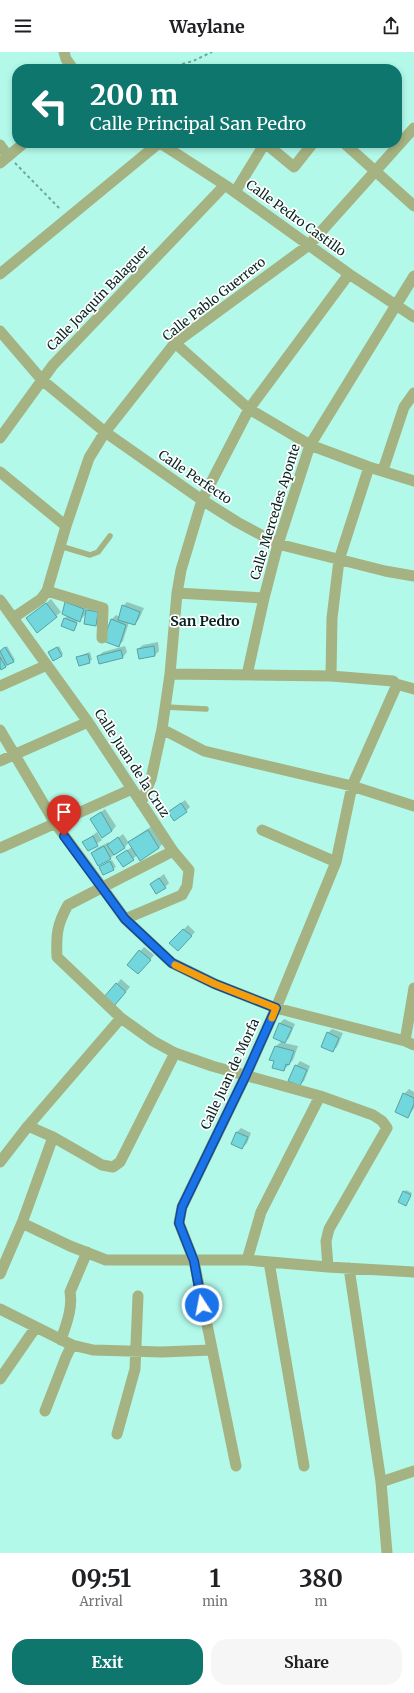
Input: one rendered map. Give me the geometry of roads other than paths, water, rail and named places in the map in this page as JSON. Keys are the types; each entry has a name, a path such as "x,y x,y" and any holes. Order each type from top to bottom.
{"street":[{"path":"64,52 70,64"},
{"name":"Calle Pablo Guerrero","path":"402,141 414,128"},
{"path":"0,145 4,159 18,148"},
{"path":"0,274 154,148"},
{"name":"Calle Pedro Castillo","path":"168,148 225,185 349,274 395,306 414,317"},
{"path":"235,192 262,148"},
{"path":"271,148 294,167 309,148"},
{"path":"350,148 414,206"},
{"name":"Calle Pablo Guerrero","path":"47,591 66,526 89,458 105,432 175,343 309,245 395,148"},
{"name":"Calle Joaquín Balaguer","path":"0,438 53,365 225,185"},
{"path":"141,803 151,779 162,729 170,674 176,593 181,570 202,500 249,409 349,274"},
{"name":"Calle Mercedes Aponte","path":"247,676 264,598 278,544 310,446 414,276"},
{"name":"Calle Perfecto","path":"0,331 42,380 105,432 202,500 237,522 278,544 385,571 414,576"},
{"path":"175,343 249,409 310,446 414,481"},
{"path":"383,470 404,407 414,393"},
{"path":"331,676 332,618 340,560 369,467"},
{"path":"0,472 66,526"},
{"path":"13,618 41,599 47,591 103,608 102,638"},
{"path":"176,593 264,598"},
{"name":"Calle Juan de la Cruz","path":"2,606 13,618 88,722 173,851 189,870 187,886 182,895 125,919"},
{"path":"0,686 47,665"},
{"path":"170,674 331,676 394,683 414,689"},
{"name":"Calle Juan de Morfa","path":"236,1466 211,1350 194,1261 179,1223 182,1207 246,1075 276,1008 336,862 352,786 395,689 394,683"},
{"path":"0,761 88,722"},
{"path":"162,729 204,751 352,786 414,806"},
{"path":"0,730 55,822 125,919 172,963 215,984 276,1008 409,1043 414,988"},
{"path":"0,848 55,822 132,789"},
{"path":"262,830 336,862"},
{"path":"173,851 68,905 60,919 56,936 57,957 101,1001 121,1018 153,1041 175,1052 212,1066 320,1096 373,1115 382,1121 387,1128 329,1229 326,1241 328,1267"},
{"path":"0,1162 28,1126 121,1018"},
{"path":"28,1126 53,1137 102,1165 113,1167 120,1162 175,1052"},
{"path":"247,1260 261,1212 320,1096"},
{"path":"0,1274 22,1223 53,1137"},
{"path":"22,1223 106,1260 247,1260 414,1272"},
{"path":"61,1340 68,1319 71,1298 70,1292 87,1252"},
{"path":"269,1262 304,1466"},
{"path":"349,1268 381,1482 387,1553"},
{"path":"117,1434 135,1369 138,1296"},
{"path":"0,1309 72,1345 93,1350 162,1352 211,1350"},
{"path":"0,1379 36,1327"},
{"path":"45,1411 72,1345"},
{"path":"381,1482 414,1471"}],"lane":[{"path":"60,546 90,555 98,552 110,536"},
{"path":"165,708 206,709"}],"district":[{"name":"San Pedro","path":"205,621"}]}
